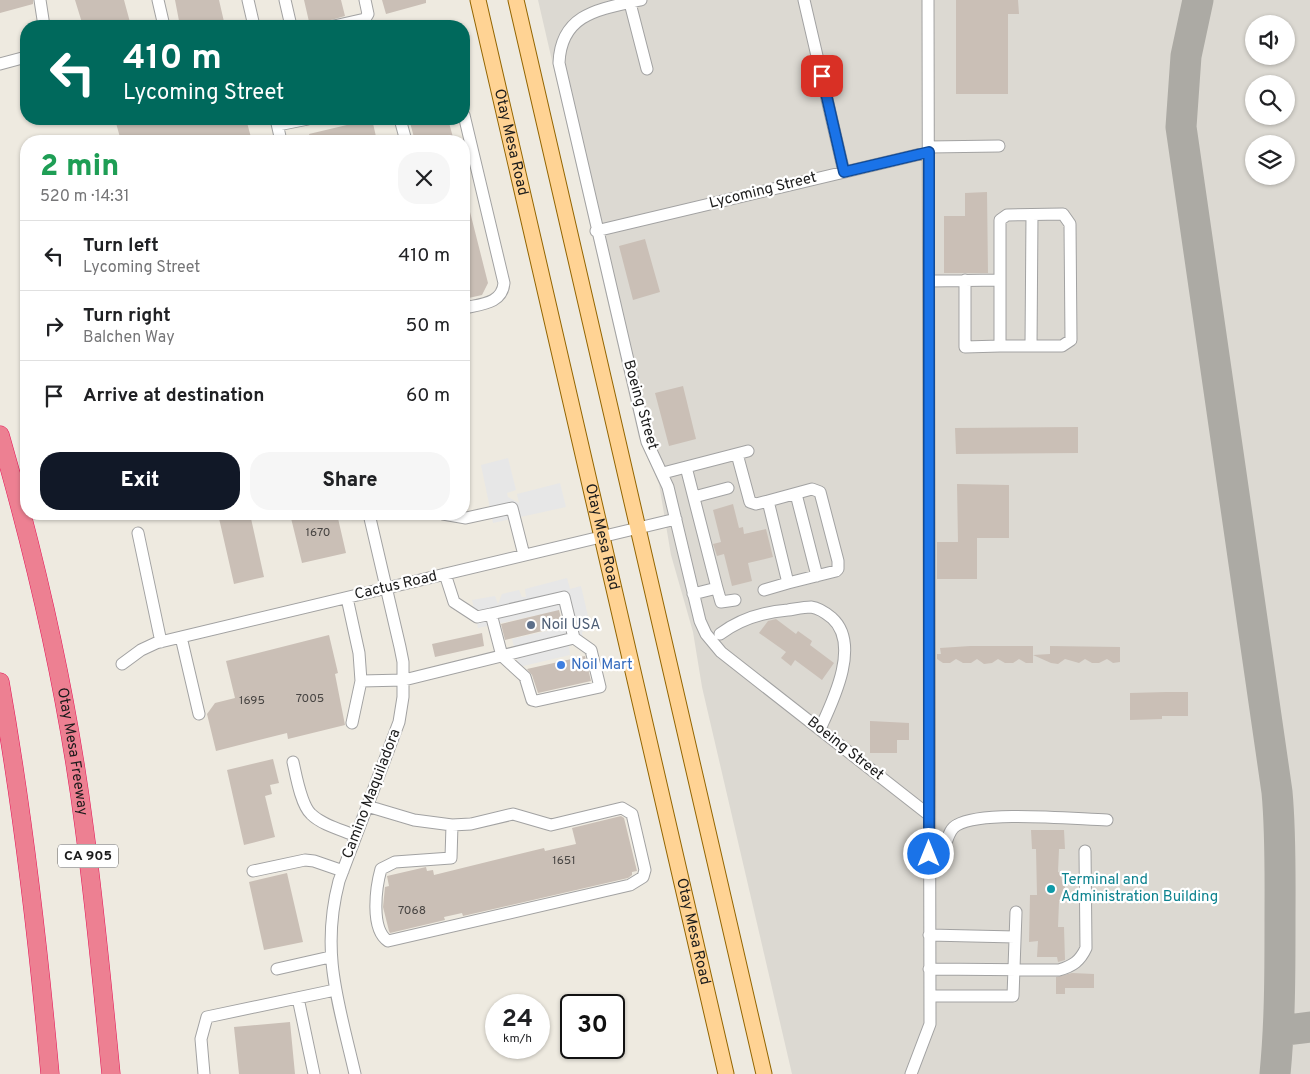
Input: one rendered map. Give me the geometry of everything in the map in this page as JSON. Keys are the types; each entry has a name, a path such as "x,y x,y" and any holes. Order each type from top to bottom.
{"highway":[{"name":"Otay Mesa Freeway","path":"0,435 20,510"},
{"name":"Otay Mesa Freeway","path":"23,520 40,585 66,713 84,825 111,1074"},
{"path":"0,682 17,780 38,939 50,1074"},
{"path":"104,1001 122,1074"}],"main road":[{"name":"Otay Mesa Road","path":"478,0 726,1074"},
{"path":"516,0 764,1074"}],"street":[{"path":"40,0 43,20"},
{"path":"158,0 163,20"},
{"path":"248,0 253,20"},
{"path":"285,0 290,20"},
{"path":"361,20 365,19 368,14 365,0"},
{"path":"804,0 844,172"},
{"path":"911,1074 928,1032 930,1000 928,0"},
{"path":"635,1 646,69"},
{"name":"Boeing Street","path":"635,1 581,17 567,32 561,42 559,52 562,83 647,442 663,473 700,621 712,643 929,814"},
{"path":"0,64 20,59"},
{"name":"Lycoming Street","path":"596,232 929,150 999,146"},
{"path":"470,165 504,283 504,292 492,302 470,307"},
{"path":"966,280 965,347 1062,346 1071,340 1070,224 1063,214 1007,215 1000,220 1000,346"},
{"path":"1031,346 1032,215"},
{"path":"929,281 1000,280"},
{"path":"663,473 743,452 750,502 756,504 812,489 820,492 838,561 836,571 764,590"},
{"path":"686,467 721,602 735,600"},
{"path":"694,497 728,488"},
{"path":"796,494 817,576"},
{"path":"768,501 788,583"},
{"path":"470,517 512,508 524,555"},
{"name":"Cactus Road","path":"122,664 141,650 160,642 676,519"},
{"name":"Camino Maquiladora","path":"355,1074 335,990 330,957 333,906 343,871 399,722 404,680 400,647 370,520"},
{"path":"138,533 160,642"},
{"path":"445,574 454,602 478,617 564,597 574,638 592,650 600,686 536,701 532,700 525,677 502,656 491,614"},
{"path":"693,594 717,588"},
{"path":"347,598 359,653 361,681 352,723"},
{"path":"720,634 730,626 756,615 773,611 811,607 825,612 835,621 844,640 845,654 836,695 820,729"},
{"path":"181,637 199,714"},
{"path":"361,681 404,680 574,638"},
{"path":"292,762 310,813 331,826 356,836"},
{"path":"367,806 414,820 452,825 471,824 514,814 551,825 622,808 632,814 645,870 643,876 630,885 388,941 383,938 379,927 376,899 381,869 395,862 451,858 452,825"},
{"path":"947,840 951,829 956,825 984,817 1107,820"},
{"path":"930,969 1059,970 1069,967 1081,959 1086,948 1085,851"},
{"path":"253,871 305,860 314,860 343,871"},
{"path":"930,1000 1013,996 1016,912"},
{"path":"929,935 1015,937"},
{"path":"277,969 330,957"},
{"path":"204,1074 201,1039 207,1017 335,990"},
{"path":"298,998 314,1074"}],"shaded area":[{"path":"538,0 1310,0 1310,1074 792,1074 702,687 693,632 671,555 659,484 639,438"},
{"path":"508,458 516,490 507,493 508,497 519,503 517,494 560,483 566,507 493,523 481,465"},
{"path":"567,578 570,589 581,586 591,629 582,632 583,639 578,644 569,646 570,655 519,667 512,639 564,627 561,610 478,628 472,600 495,596 498,604 502,594 519,590 522,597 526,597 525,589"}],"building":[{"path":"0,0 33,0 33,4 0,13"},
{"path":"75,0 124,0 129,20 81,20"},
{"path":"175,0 219,0 224,20 179,20"},
{"path":"304,0 341,0 345,16 331,20 309,20"},
{"path":"382,0 426,0 426,3 386,14"},
{"path":"956,0 1018,0 1019,14 1008,14 1008,94 956,94"},
{"path":"117,125 248,125 250,135 119,135"},
{"path":"347,125 373,125 376,135 309,135"},
{"path":"411,125 450,125 452,135 413,135"},
{"path":"987,192 988,273 944,273 944,216 965,216 965,193"},
{"path":"470,212 488,283 482,295 470,298"},
{"path":"645,239 660,292 633,300 619,246"},
{"path":"683,386 696,439 669,446 655,393"},
{"path":"1078,427 1078,453 956,454 955,428"},
{"path":"957,484 1009,485 1009,538 977,538 977,579 937,579 937,542 958,542"},
{"path":"733,504 739,528 743,527 744,534 766,529 773,557 748,563 752,581 732,586 724,554 717,556 713,544 721,542 713,510"},
{"path":"219,520 251,520 264,577 234,584"},
{"path":"291,520 338,520 346,553 302,563"},
{"name":"Noil USA","path":"559,610 563,626 505,640 501,624"},
{"path":"776,619 796,634 798,631 812,641 810,645 834,663 822,680 795,660 791,666 781,658 786,652 759,633 768,621"},
{"path":"482,633 484,646 435,657 432,644"},
{"path":"329,635 338,673 335,674 345,725 288,739 287,733 216,751 207,714 215,703 235,698 226,661"},
{"path":"1033,646 1033,663 1026,663 1019,659 1013,663 1005,663 998,659 992,663 984,664 977,659 971,663 963,663 956,659 950,663 943,663 937,659 937,654 941,654 940,648"},
{"path":"1050,646 1120,647 1120,662 1113,663 1107,659 1099,663 1092,663 1085,659 1079,663 1065,659 1058,664 1033,655 1050,654"},
{"path":"585,656 591,681 538,693 532,675 527,669"},
{"path":"1188,692 1188,716 1162,716 1162,719 1130,720 1130,693"},
{"path":"870,721 909,723 909,740 897,740 897,753 870,753"},
{"path":"273,759 279,783 270,785 272,794 265,796 275,837 244,845 227,770"},
{"path":"621,816 624,818 637,871 632,872 632,875 628,878 463,916 462,913 444,917 445,920 390,933 383,907 385,887 389,886 387,876 426,867 427,871 433,870 434,875 544,848 545,851 576,844 572,828"},
{"name":"Terminal and Administration Building","path":"1031,830 1064,830 1065,849 1059,849 1058,872 1061,873 1062,882 1065,883 1065,902 1059,902 1058,927 1064,927 1065,960 1058,962 1057,957 1037,957 1038,941 1029,942 1030,895 1037,895 1036,849 1032,849"},
{"path":"287,873 303,942 264,950 249,882"},
{"path":"1072,973 1094,974 1094,988 1065,988 1065,994 1056,994 1056,977"},
{"path":"290,1022 295,1074 239,1074 234,1027"}],"taxiway":[{"path":"1198,0 1186,56 1181,127 1277,792 1280,857 1280,960 1275,1074"},
{"path":"1279,1031 1310,1027"}],"place":[{"name":"Noil USA","path":"531,625"},
{"name":"Noil Mart","path":"561,665"},
{"name":"Terminal and Administration Building","path":"1051,889"}],"route":[{"path":"822,76 844,172 929,152 929,854"}]}
